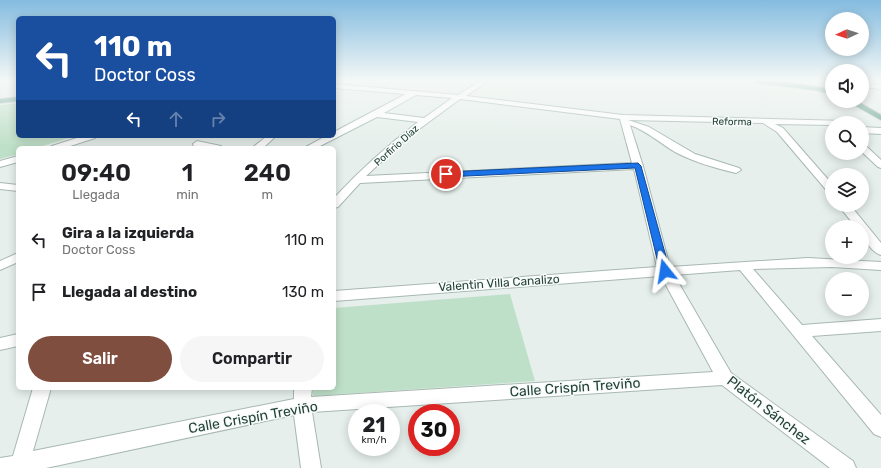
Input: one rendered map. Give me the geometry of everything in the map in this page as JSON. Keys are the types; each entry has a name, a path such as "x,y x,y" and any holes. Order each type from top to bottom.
{"main road":[{"path":"869,106 881,113"},
{"path":"860,108 880,124"}],"street":[{"path":"336,134 396,103"},
{"name":"Porfirio Díaz","path":"336,203 398,141 423,120 448,103"},
{"name":"Reforma","path":"501,103 623,119 737,121 825,125"},
{"path":"376,114 423,120"},
{"path":"623,119 634,123 678,150 701,160 736,170"},
{"name":"Platón Sánchez","path":"623,119 638,166 665,271 725,378 846,468"},
{"path":"769,123 780,130 825,182"},
{"path":"869,124 880,124"},
{"path":"869,128 880,124"},
{"path":"61,146 86,138"},
{"path":"195,146 206,138"},
{"path":"260,146 270,138"},
{"path":"312,146 328,138"},
{"path":"869,154 881,165"},
{"path":"0,164 16,160"},
{"path":"358,180 514,170 638,166"},
{"path":"0,186 16,188"},
{"path":"336,191 345,192"},
{"path":"850,212 856,220"},
{"path":"869,236 881,251"},
{"path":"0,266 16,258"},
{"name":"Valentin Villa Canalizo","path":"336,296 743,266 832,262 881,266"},
{"path":"743,266 881,428"},
{"path":"799,331 881,325"},
{"path":"0,344 16,340"},
{"name":"Calle Crispín Treviño","path":"0,468 20,466 303,397 725,378"},
{"path":"20,466 41,390"},
{"path":"303,397 310,468"}],"green space":[{"path":"16,103 16,138 68,138 42,146 16,146 16,155 0,159 0,105"},
{"path":"510,294 535,381 313,396 313,390 336,390 336,308"}],"route":[{"path":"446,174 638,166 665,271"}]}
